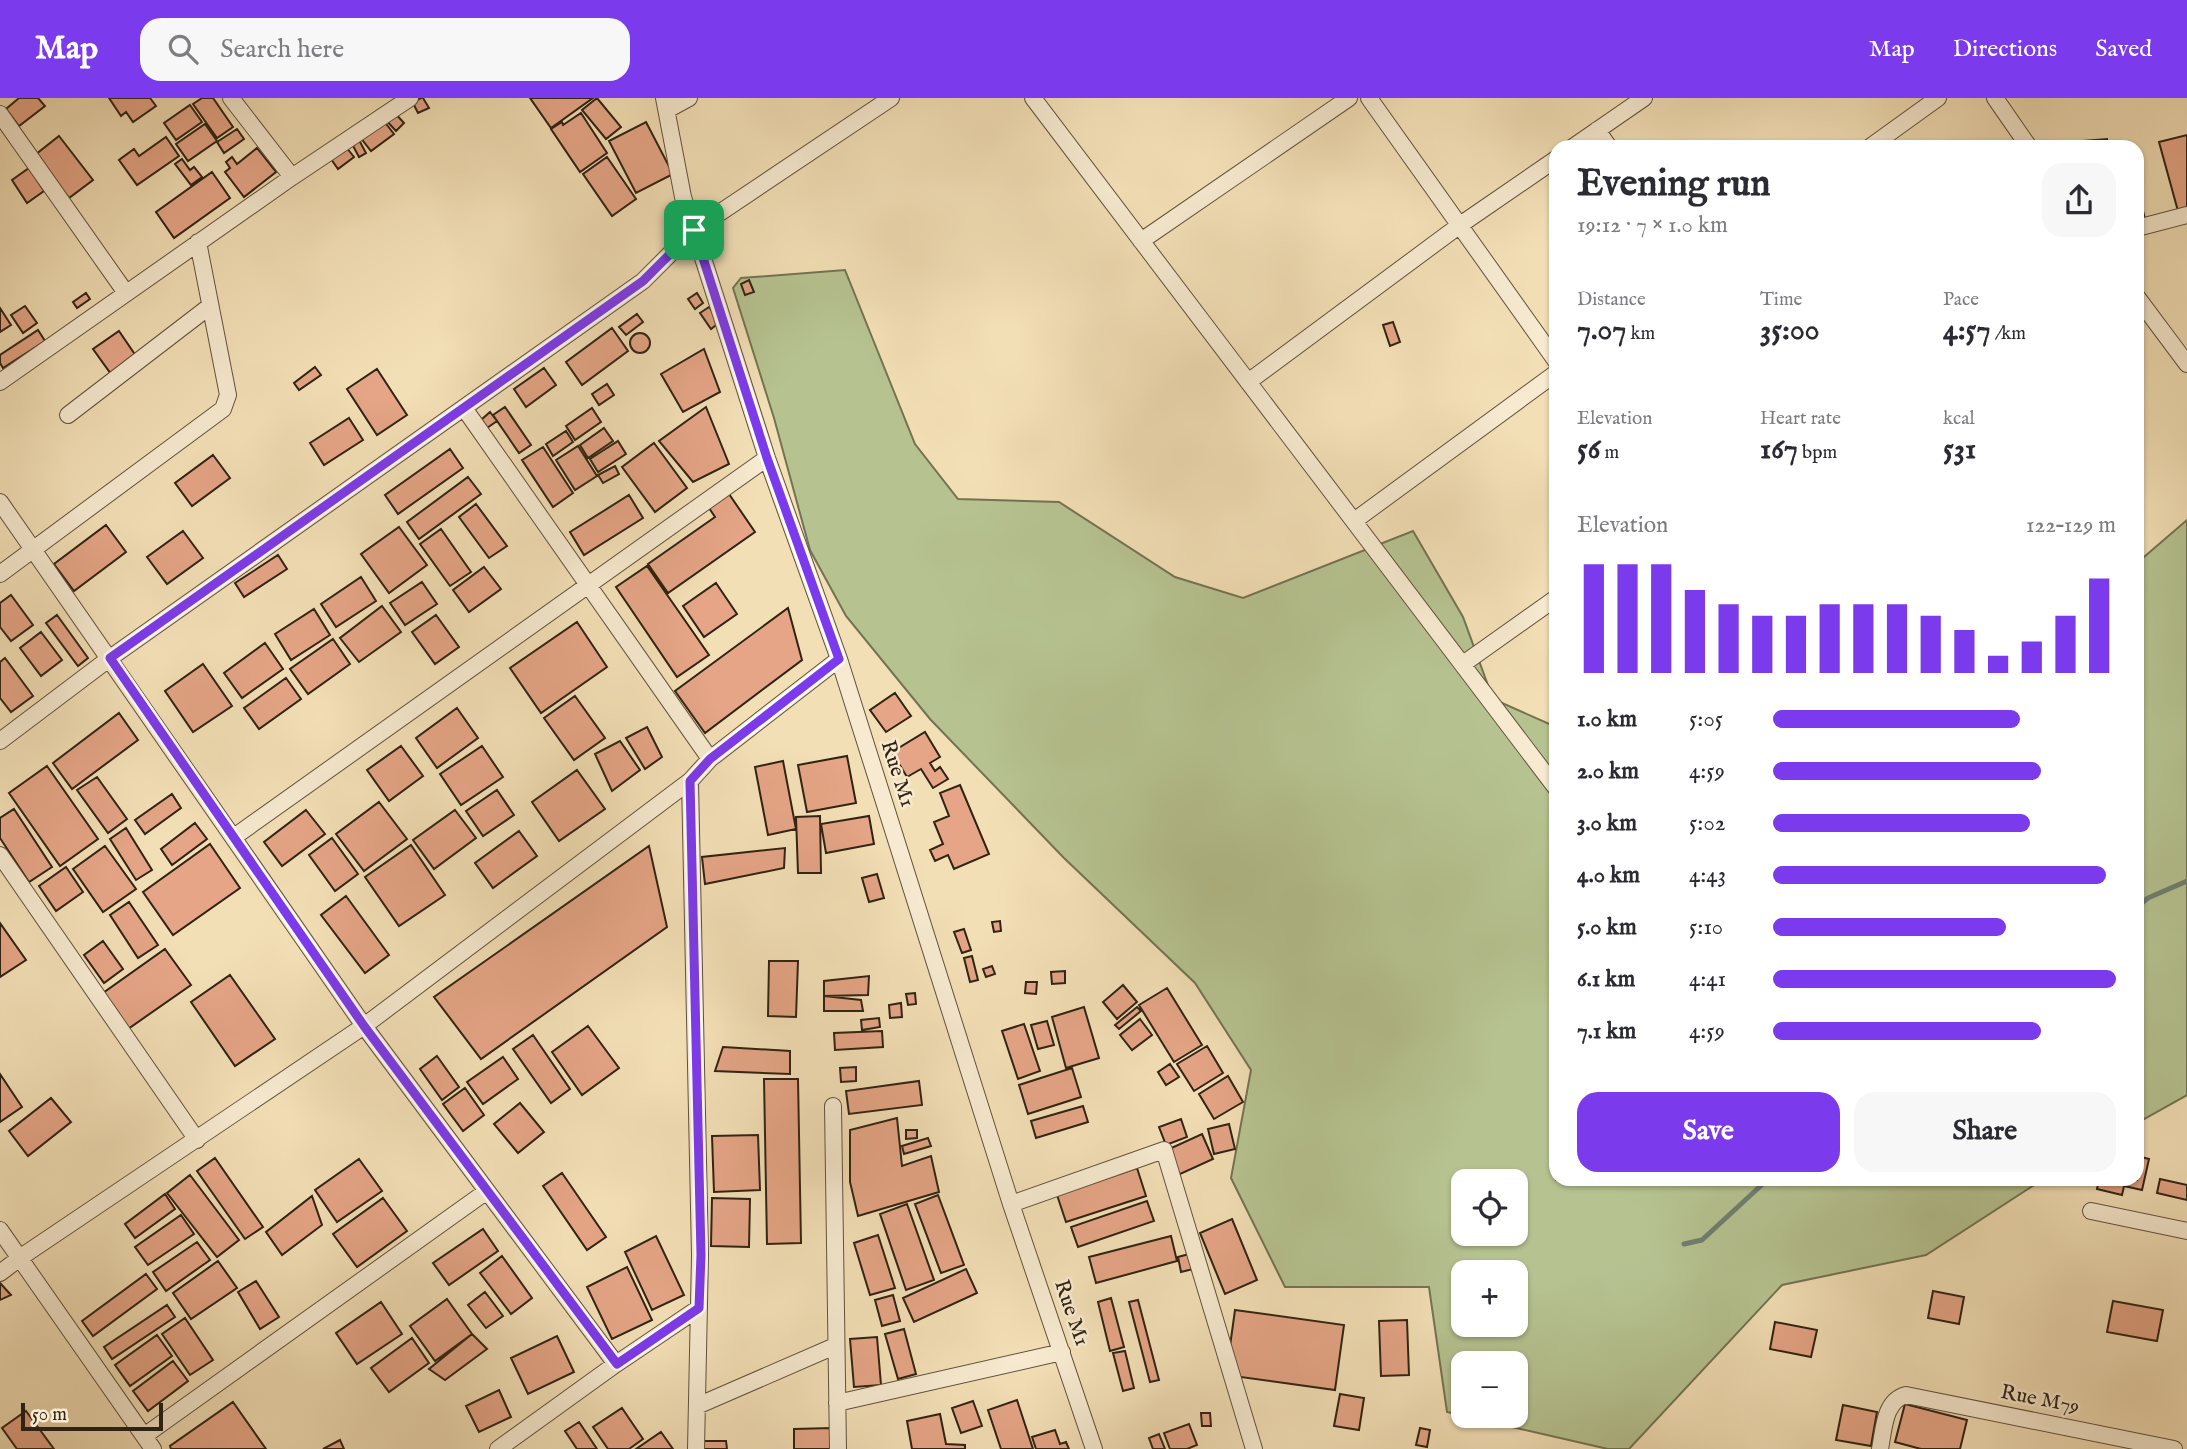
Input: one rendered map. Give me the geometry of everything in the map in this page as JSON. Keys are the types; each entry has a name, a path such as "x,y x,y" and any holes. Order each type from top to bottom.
{"street":[{"path":"231,98 292,177"},
{"path":"0,382 198,242 410,98"},
{"path":"665,104 689,98"},
{"path":"0,741 110,658 643,281 694,230 891,98"},
{"path":"1141,241 1349,98"},
{"path":"1369,98 1549,351"},
{"path":"1583,140 1644,98"},
{"path":"1880,140 1938,98"},
{"path":"1995,98 2024,140"},
{"path":"1040,100 1141,241 1549,779"},
{"name":"Rue M1","path":"665,104 683,197 767,458 839,659 1012,1204 1094,1449"},
{"path":"0,114 126,293"},
{"path":"1597,130 1604,140"},
{"path":"1248,382 1460,225 1549,164"},
{"path":"2144,226 2187,215"},
{"path":"0,574 223,409 228,395 198,242"},
{"path":"68,415 210,306"},
{"path":"2144,306 2187,364"},
{"path":"1354,522 1549,378"},
{"path":"464,408 710,759"},
{"path":"234,837 767,458"},
{"path":"0,502 364,1026 617,1364"},
{"path":"1462,664 1549,603"},
{"path":"0,1273 364,1026 690,781 710,759 839,659"},
{"path":"690,781 701,1255 696,1449"},
{"path":"0,855 197,1140"},
{"path":"833,1106 838,1449"},
{"path":"1012,1204 1164,1150 1254,1449"},
{"path":"0,1230 149,1443 487,1191"},
{"path":"2091,1211 2187,1231"},
{"path":"498,1449 699,1308"},
{"path":"697,1406 835,1346"},
{"path":"837,1403 1062,1352"},
{"name":"Rue M79","path":"1880,1449 1890,1405 1898,1397 1906,1395 2174,1449"}],"green space":[{"path":"845,270 915,444 958,499 1059,502 1175,577 1243,598 1413,531 1463,617 1493,699 1549,724 1549,1186 2033,1186 1926,1255 1782,1285 1629,1449 1608,1449 1516,1428 1528,1428 1528,1351 1451,1351 1451,1413 1447,1412 1429,1287 1285,1287 1231,1178 1251,1070 1195,983 1064,858 930,719 846,616 810,550 774,418 733,288 741,278"},
{"path":"2187,520 2187,1095 2144,1119 2144,557"}],"building":[{"path":"19,98 38,98 45,106 19,126 6,109"},
{"path":"109,98 150,98 156,106 133,122 126,112 121,116"},
{"path":"202,98 213,98 233,127 217,138 193,104"},
{"path":"421,98 429,108 418,113 413,103"},
{"path":"530,98 593,98 551,128"},
{"path":"597,98 621,127 606,139 582,110"},
{"path":"190,105 202,122 176,140 164,123"},
{"path":"394,112 404,123 396,131 385,119"},
{"path":"581,113 607,153 580,172 551,129 562,122 563,125"},
{"path":"383,120 394,134 371,151 360,137"},
{"path":"646,122 673,174 636,193 609,141"},
{"path":"205,124 217,141 188,161 176,144"},
{"path":"237,129 244,139 224,153 217,142"},
{"path":"2187,135 2187,209 2178,211 2159,142"},
{"path":"59,136 93,180 69,198 35,155"},
{"path":"166,137 179,156 137,185 119,160 134,149 139,156"},
{"path":"359,140 366,153 359,157 352,144"},
{"path":"346,147 354,157 338,169 331,159"},
{"path":"257,148 276,172 244,197 225,172 230,168 226,162 232,157 237,164"},
{"path":"607,157 636,199 612,216 583,174"},
{"path":"182,159 190,170 194,167 202,177 191,185 175,164"},
{"path":"29,168 44,191 27,203 12,180"},
{"path":"212,172 230,198 174,238 156,212"},
{"path":"749,280 754,292 745,295 741,284"},
{"path":"86,293 90,299 77,308 73,302"},
{"path":"697,293 703,303 695,309 688,299"},
{"path":"25,306 37,323 23,333 11,315"},
{"path":"709,307 720,322 711,329 700,313"},
{"path":"0,308 11,325 0,332"},
{"path":"637,314 643,322 626,335 619,327"},
{"path":"1393,322 1400,342 1390,346 1383,325"},
{"path":"612,328 628,351 582,385 566,362"},
{"path":"38,330 45,341 3,368 0,355"},
{"path":"119,331 136,356 111,374 93,349"},
{"path":"640,333 647,336 650,343 647,350 640,353 633,350 630,343 633,336"},
{"path":"704,349 720,392 683,412 661,374"},
{"path":"315,367 321,375 299,390 294,383"},
{"path":"544,368 556,385 526,407 514,389"},
{"path":"377,369 407,415 377,435 347,389"},
{"path":"607,384 614,395 599,405 592,394"},
{"path":"505,407 531,445 519,453 493,415"},
{"path":"706,407 729,464 693,482 659,441"},
{"path":"592,408 601,422 575,440 566,426"},
{"path":"490,412 497,421 487,428 481,420"},
{"path":"349,418 363,440 324,465 310,443"},
{"path":"604,428 613,441 588,458 580,445"},
{"path":"566,431 573,442 553,456 546,444"},
{"path":"618,441 626,454 598,472 590,459"},
{"path":"654,443 687,488 655,512 622,467"},
{"path":"578,446 597,476 575,490 556,460"},
{"path":"543,447 573,493 553,507 522,460"},
{"path":"450,449 463,468 398,514 385,495"},
{"path":"213,455 230,478 192,506 175,483"},
{"path":"615,466 619,474 603,483 598,475"},
{"path":"468,477 481,494 419,539 407,522"},
{"path":"729,494 755,532 668,593 648,564 715,517 709,508"},
{"path":"629,495 643,518 584,555 570,532"},
{"path":"476,504 507,546 489,558 459,517"},
{"path":"106,525 126,552 74,591 54,564"},
{"path":"399,527 427,565 389,593 361,554"},
{"path":"441,529 471,572 450,586 420,544"},
{"path":"183,531 203,558 167,584 147,557"},
{"path":"278,555 287,569 244,597 235,583"},
{"path":"647,566 709,655 677,677 616,587"},
{"path":"484,567 501,589 469,612 453,590"},
{"path":"361,577 376,601 336,627 321,604"},
{"path":"422,582 437,604 405,625 390,603"},
{"path":"716,583 737,614 704,637 683,606"},
{"path":"11,595 33,625 11,641 0,627 0,603"},
{"path":"382,606 401,632 359,662 340,638"},
{"path":"788,608 802,660 705,733 675,691"},
{"path":"314,609 330,635 291,660 275,634"},
{"path":"57,615 88,658 78,666 46,623"},
{"path":"436,615 459,647 435,664 412,632"},
{"path":"577,622 607,667 541,713 510,668"},
{"path":"41,632 62,660 41,676 20,648"},
{"path":"333,639 350,664 308,694 290,669"},
{"path":"265,643 283,669 242,698 224,673"},
{"path":"5,658 33,696 11,712 0,698 0,662"},
{"path":"203,664 232,706 193,732 165,691"},
{"path":"286,678 301,699 259,729 244,708"},
{"path":"895,693 911,716 886,732 870,710"},
{"path":"575,696 605,738 574,760 544,718"},
{"path":"457,708 478,738 437,768 416,738"},
{"path":"119,713 138,740 72,789 53,763"},
{"path":"647,727 662,757 645,769 626,738"},
{"path":"925,732 940,757 930,763 935,771 940,767 948,779 933,788 921,769 907,777 892,752"},
{"path":"620,741 640,770 612,791 595,754"},
{"path":"401,746 423,776 389,801 367,770"},
{"path":"482,746 503,777 461,805 440,774"},
{"path":"847,756 856,803 807,812 798,765"},
{"path":"783,761 796,829 768,835 755,767"},
{"path":"47,766 98,839 60,866 9,793"},
{"path":"577,770 605,809 559,841 532,802"},
{"path":"97,777 127,819 108,833 77,790"},
{"path":"960,785 989,854 954,869 948,855 935,861 930,850 943,844 934,822 949,816 940,793"},
{"path":"497,790 514,815 483,836 466,811"},
{"path":"172,794 181,808 145,834 135,820"},
{"path":"379,802 407,839 364,871 336,834"},
{"path":"14,809 52,867 29,882 0,838 0,818"},
{"path":"306,810 325,834 282,866 264,842"},
{"path":"455,810 476,838 434,869 413,840"},
{"path":"820,816 821,873 798,873 796,817"},
{"path":"869,816 874,844 826,853 821,824"},
{"path":"195,823 207,839 172,865 161,849"},
{"path":"126,828 152,870 136,880 110,839"},
{"path":"519,831 537,856 493,888 475,863"},
{"path":"332,838 358,874 335,891 309,855"},
{"path":"210,844 240,888 173,935 143,892"},
{"path":"411,845 445,895 399,926 365,877"},
{"path":"105,846 136,889 103,912 73,869"},
{"path":"649,846 667,927 481,1059 434,997"},
{"path":"785,848 784,868 705,884 702,857"},
{"path":"66,867 83,892 56,911 39,886"},
{"path":"877,874 884,898 869,902 862,878"},
{"path":"346,896 389,955 365,973 321,915"},
{"path":"129,902 158,945 138,958 110,915"},
{"path":"1000,921 1001,931 994,932 992,922"},
{"path":"0,923 26,960 0,977"},
{"path":"964,929 971,950 962,953 954,932"},
{"path":"103,941 123,969 104,983 84,955"},
{"path":"165,949 191,985 128,1029 103,993"},
{"path":"972,956 978,980 970,982 964,958"},
{"path":"769,961 798,961 796,1017 768,1016"},
{"path":"992,966 995,974 986,977 983,969"},
{"path":"1065,971 1065,983 1052,984 1051,972"},
{"path":"230,975 275,1039 235,1066 191,1002"},
{"path":"869,976 868,995 824,996 824,981"},
{"path":"1026,982 1037,982 1036,994 1025,993"},
{"path":"1123,985 1137,1002 1117,1019 1103,1002"},
{"path":"1167,988 1202,1045 1174,1062 1139,1005"},
{"path":"915,993 916,1004 908,1005 906,994"},
{"path":"824,996 861,1000 863,1011 824,1011"},
{"path":"901,1003 902,1017 890,1018 889,1005"},
{"path":"1084,1007 1099,1058 1066,1068 1052,1017"},
{"path":"1137,1007 1141,1011 1119,1029 1115,1025"},
{"path":"879,1018 880,1027 862,1030 861,1020"},
{"path":"1140,1019 1152,1035 1132,1050 1120,1035"},
{"path":"1047,1021 1054,1045 1038,1049 1031,1025"},
{"path":"1024,1024 1040,1071 1018,1079 1002,1031"},
{"path":"588,1026 619,1068 582,1095 552,1052"},
{"path":"882,1031 883,1047 835,1050 834,1033"},
{"path":"533,1035 570,1089 551,1103 513,1049"},
{"path":"1207,1046 1223,1073 1194,1091 1177,1064"},
{"path":"723,1047 790,1051 790,1074 715,1071"},
{"path":"437,1056 459,1087 442,1100 420,1069"},
{"path":"503,1057 518,1079 483,1104 467,1082"},
{"path":"1170,1064 1179,1077 1166,1085 1158,1072"},
{"path":"856,1067 856,1081 841,1082 840,1068"},
{"path":"1072,1068 1081,1097 1028,1114 1019,1085"},
{"path":"0,1074 22,1107 0,1122"},
{"path":"1228,1076 1243,1102 1214,1119 1199,1094"},
{"path":"764,1079 798,1079 801,1243 767,1244"},
{"path":"919,1081 922,1105 849,1114 846,1091"},
{"path":"465,1088 484,1115 463,1131 443,1104"},
{"path":"51,1098 71,1122 28,1156 9,1131"},
{"path":"520,1103 544,1132 518,1153 494,1124"},
{"path":"1083,1106 1088,1122 1036,1138 1031,1121"},
{"path":"897,1118 902,1166 931,1156 939,1192 858,1216 850,1182 850,1130"},
{"path":"1181,1119 1187,1137 1166,1145 1159,1127"},
{"path":"1229,1124 1235,1149 1214,1154 1208,1129"},
{"path":"906,1130 917,1130 917,1138 906,1139"},
{"path":"1202,1134 1213,1159 1178,1175 1167,1150"},
{"path":"758,1135 760,1190 714,1192 712,1136"},
{"path":"928,1138 931,1146 904,1154 902,1146"},
{"path":"215,1158 263,1227 245,1239 197,1171"},
{"path":"2144,1158 2149,1159 2144,1181"},
{"path":"359,1159 382,1191 337,1222 315,1190"},
{"path":"1137,1168 1146,1196 1066,1222 1057,1195"},
{"path":"562,1173 606,1237 587,1250 543,1186"},
{"path":"190,1175 239,1240 217,1257 167,1193"},
{"path":"2160,1179 2187,1185 2187,1200 2157,1193"},
{"path":"2098,1186 2124,1186 2122,1195 2097,1189"},
{"path":"2124,1186 2143,1186 2142,1190"},
{"path":"165,1194 175,1209 135,1238 125,1224"},
{"path":"938,1195 964,1265 941,1273 915,1204"},
{"path":"312,1196 322,1225 282,1255 266,1232"},
{"path":"383,1198 407,1231 357,1267 333,1234"},
{"path":"712,1198 750,1199 749,1247 711,1246"},
{"path":"1147,1201 1154,1221 1078,1247 1071,1227"},
{"path":"907,1204 934,1280 906,1290 880,1214"},
{"path":"181,1215 194,1234 148,1265 135,1247"},
{"path":"1232,1219 1257,1280 1225,1294 1200,1233"},
{"path":"483,1229 498,1251 449,1285 433,1263"},
{"path":"878,1235 895,1288 870,1295 854,1243"},
{"path":"656,1236 684,1295 652,1310 625,1252"},
{"path":"1171,1236 1177,1261 1096,1283 1089,1257"},
{"path":"197,1242 210,1260 166,1291 153,1272"},
{"path":"1189,1254 1193,1269 1181,1272 1178,1257"},
{"path":"502,1256 532,1298 511,1314 480,1273"},
{"path":"218,1261 237,1288 191,1319 173,1293"},
{"path":"627,1267 652,1320 612,1339 587,1287"},
{"path":"966,1269 977,1293 914,1322 903,1298"},
{"path":"146,1274 157,1289 93,1336 82,1321"},
{"path":"256,1281 279,1317 260,1329 238,1292"},
{"path":"0,1283 11,1295 0,1300"},
{"path":"1933,1291 1964,1297 1959,1324 1928,1318"},
{"path":"485,1292 503,1316 486,1328 468,1305"},
{"path":"893,1295 900,1321 882,1326 875,1300"},
{"path":"1111,1298 1124,1347 1110,1351 1098,1302"},
{"path":"447,1299 472,1334 435,1361 410,1326"},
{"path":"1138,1300 1159,1380 1150,1382 1129,1302"},
{"path":"2113,1301 2163,1310 2157,1341 2107,1332"},
{"path":"381,1302 402,1334 357,1364 336,1333"},
{"path":"167,1305 175,1317 112,1359 104,1347"},
{"path":"1235,1310 1344,1325 1335,1390 1226,1375"},
{"path":"185,1318 213,1360 190,1375 162,1334"},
{"path":"1407,1320 1409,1375 1381,1376 1379,1321"},
{"path":"1775,1322 1817,1330 1811,1357 1770,1349"},
{"path":"904,1329 916,1374 898,1379 885,1334"},
{"path":"472,1334 487,1349 445,1380 429,1369"},
{"path":"157,1335 172,1356 130,1386 115,1365"},
{"path":"557,1336 574,1372 528,1394 511,1358"},
{"path":"877,1337 881,1385 854,1387 850,1339"},
{"path":"412,1338 429,1363 389,1392 371,1368"},
{"path":"1125,1351 1134,1388 1123,1391 1113,1353"},
{"path":"173,1361 188,1381 148,1411 133,1391"},
{"path":"499,1390 511,1417 479,1432 466,1406"},
{"path":"1340,1394 1364,1398 1359,1430 1334,1426"},
{"path":"1017,1400 1033,1449 1001,1449 988,1410"},
{"path":"973,1401 982,1426 961,1433 952,1408"},
{"path":"233,1402 266,1449 171,1449 170,1446"},
{"path":"1905,1404 1967,1420 1960,1449 1921,1449 1895,1442"},
{"path":"1843,1405 1877,1412 1871,1446 1836,1440"},
{"path":"622,1408 643,1439 629,1449 608,1449 593,1427"},
{"path":"26,1411 54,1449 17,1449 2,1428"},
{"path":"1201,1413 1210,1413 1211,1426 1202,1426"},
{"path":"940,1414 946,1444 965,1445 965,1449 912,1449 907,1421"},
{"path":"579,1422 597,1449 577,1449 565,1431"},
{"path":"1189,1424 1197,1445 1187,1449 1170,1449 1164,1433"},
{"path":"832,1428 832,1449 794,1449 794,1429"},
{"path":"1420,1428 1430,1430 1427,1447 1416,1445"},
{"path":"1055,1430 1060,1444 1066,1442 1069,1449 1036,1449 1032,1437"},
{"path":"661,1432 673,1449 636,1449"},
{"path":"1159,1434 1165,1449 1153,1449 1149,1438"},
{"path":"340,1440 344,1449 323,1449"},
{"path":"703,1441 726,1441 727,1449 703,1449"}],"waterway":[{"path":"2144,901 2187,881"},
{"path":"1684,1244 1702,1240 1760,1186"}],"route":[{"path":"694,230 767,458 839,659 710,759 690,781 701,1255 699,1308 617,1364 364,1026 110,658 643,281 694,230"}]}
